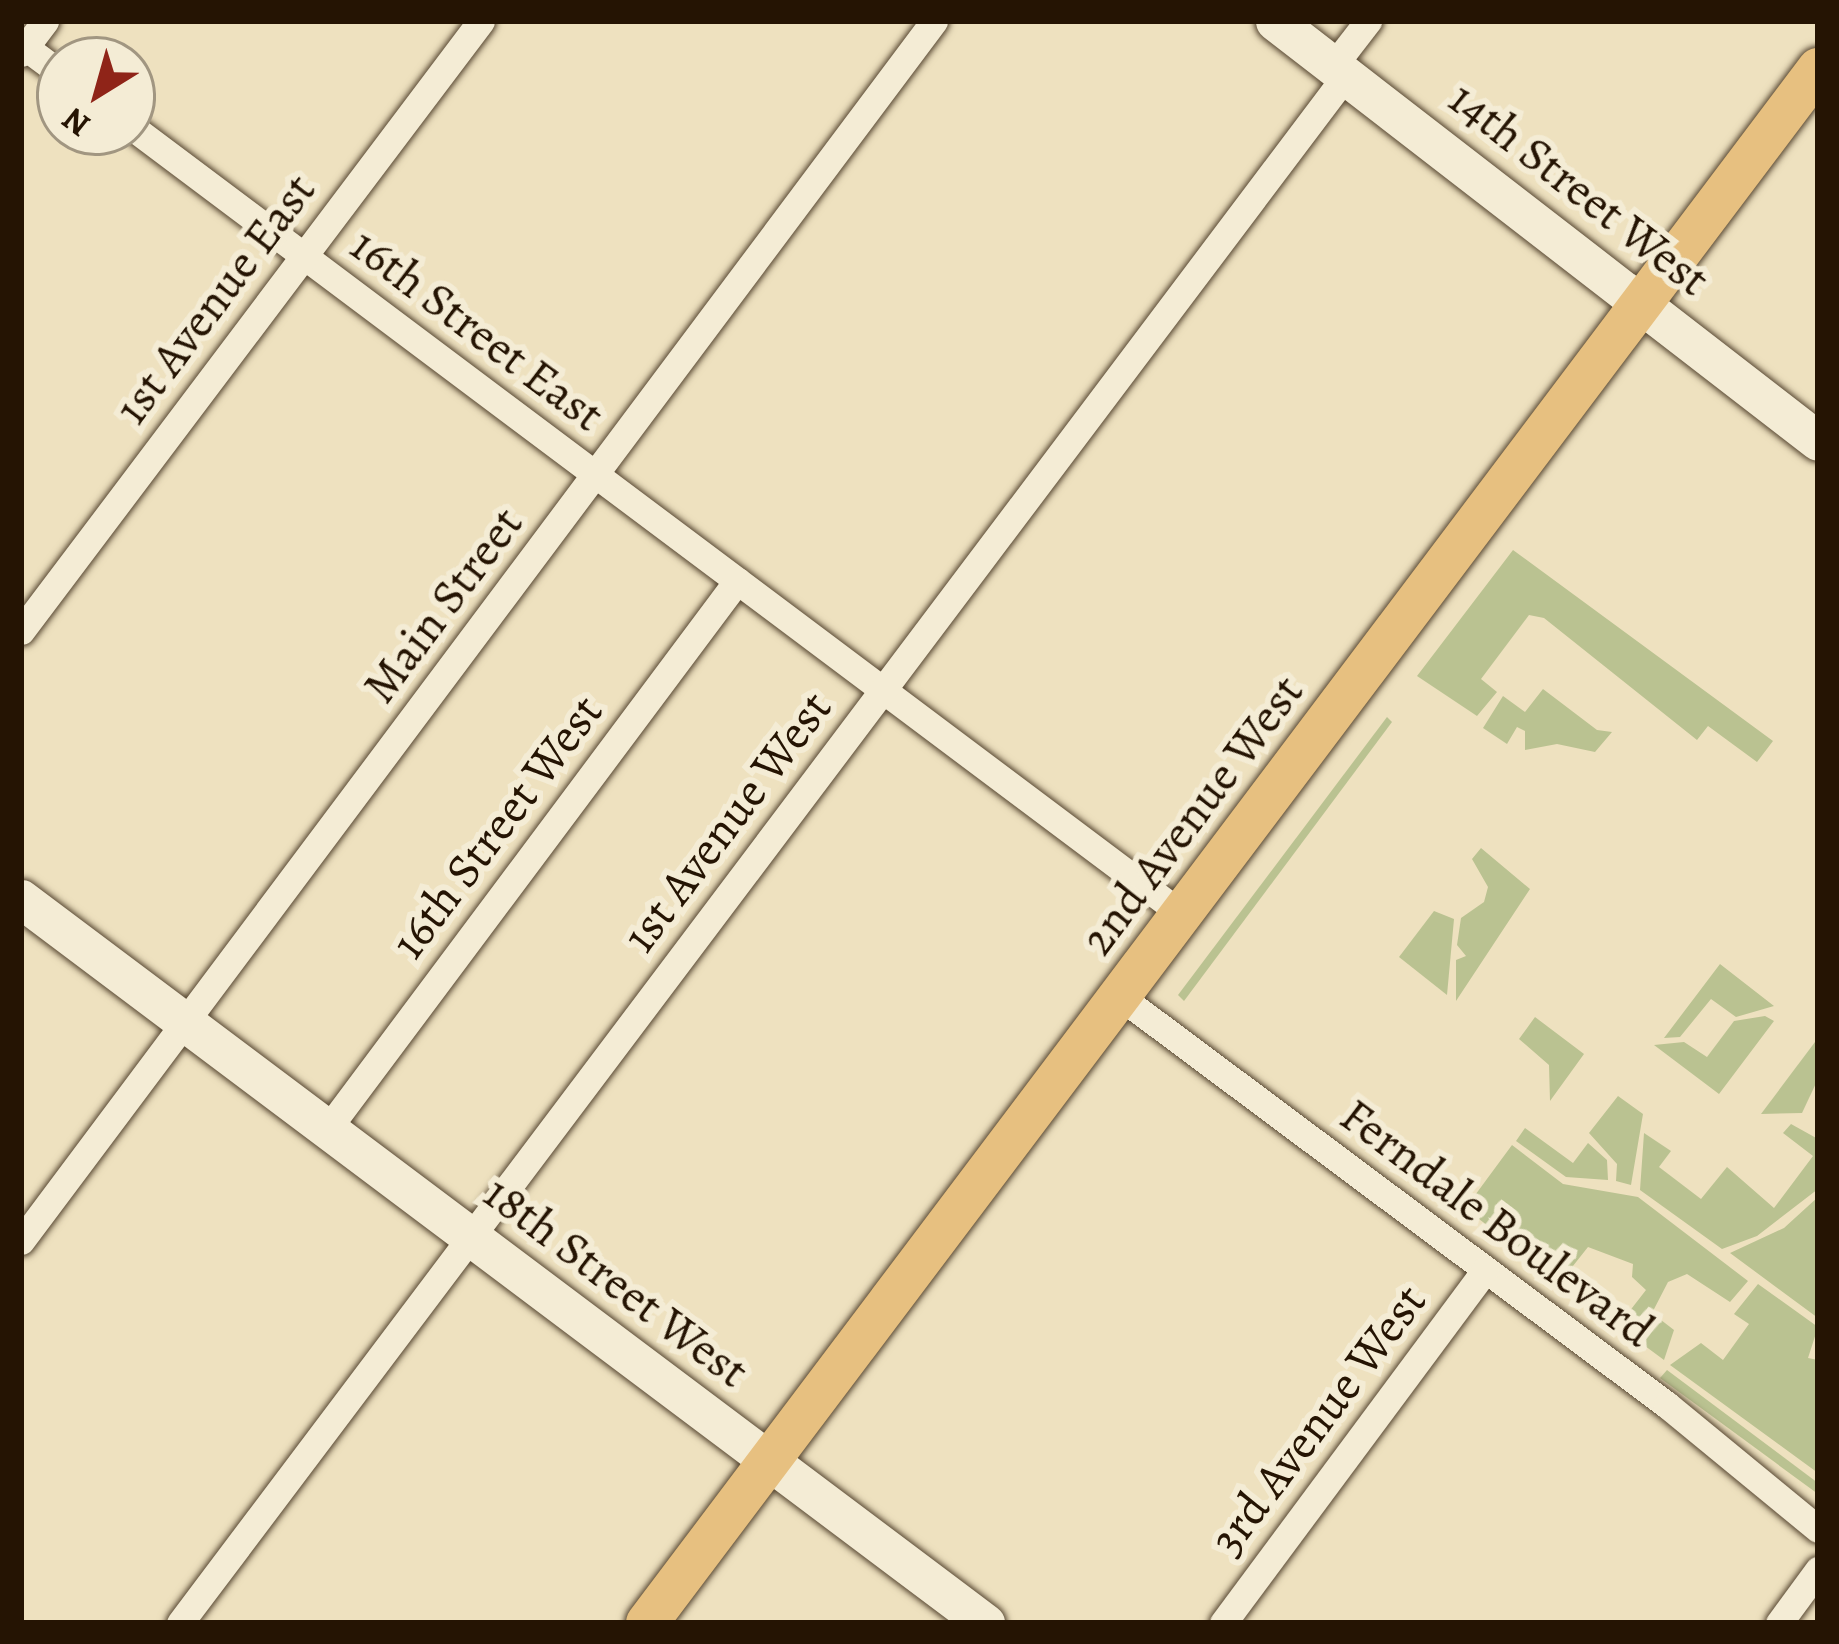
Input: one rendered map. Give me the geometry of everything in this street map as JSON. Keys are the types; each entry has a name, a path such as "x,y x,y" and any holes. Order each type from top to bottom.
{"main road":[{"name":"2nd Avenue West","path":"647,1623 1818,69"}],"street":[{"path":"23,50 45,21"},
{"name":"1st Avenue East","path":"21,631 481,21"},
{"name":"Main Street","path":"21,1241 934,21"},
{"name":"14th Street West","path":"1275,21 1818,442"},
{"name":"1st Avenue West","path":"180,1623 883,690 1340,70 1368,21"},
{"name":"16th Street East","path":"156,145 596,476"},
{"path":"596,476 1183,915"},
{"name":"16th Street West","path":"329,1127 737,581"},
{"name":"18th Street West","path":"21,899 985,1623"},
{"name":"Ferndale Boulevard","path":"1118,995 1485,1270 1818,1529"},
{"name":"3rd Avenue West","path":"1223,1623 1485,1270"},
{"path":"1779,1623 1818,1570"}],"green space":[{"path":"1513,550 1773,741 1757,762 1708,726 1697,740 1544,618 1529,615 1481,679 1497,692 1477,716 1417,676"},
{"path":"1543,689 1597,730 1612,732 1595,752 1557,744 1525,750 1525,731 1517,727 1507,744 1483,728 1503,696 1525,712"},
{"path":"1387,717 1392,722 1184,1001 1178,995"},
{"path":"1481,848 1530,889 1456,1001 1456,960 1466,956 1457,945 1461,918 1484,902 1488,887 1472,859"},
{"path":"1434,911 1454,919 1447,995 1399,957"},
{"path":"1720,964 1774,1006 1736,1017 1711,999 1680,1037 1664,1038"},
{"path":"1765,1016 1774,1021 1719,1094 1654,1045 1684,1042 1707,1057 1734,1021"},
{"path":"1535,1017 1584,1054 1550,1101 1549,1065 1519,1039"},
{"path":"1818,1038 1818,1079 1802,1113 1761,1114"},
{"path":"1618,1096 1643,1114 1631,1185 1616,1181 1617,1164 1589,1133"},
{"path":"1791,1124 1818,1139 1818,1189 1757,1236 1722,1249 1640,1190 1644,1133 1671,1151 1659,1167 1701,1199 1727,1167 1774,1208 1813,1156 1783,1133"},
{"path":"1525,1128 1573,1163 1588,1143 1607,1160 1608,1180 1566,1177 1516,1141"},
{"path":"1512,1145 1563,1184 1638,1197 1748,1281 1730,1302 1687,1274 1668,1282 1652,1313 1674,1330 1664,1360 1618,1326 1646,1290 1632,1277 1633,1264 1588,1247 1561,1281 1471,1213 1470,1202"},
{"path":"1818,1197 1818,1318 1730,1253 1784,1228"},
{"path":"1758,1284 1818,1327 1808,1358 1818,1360 1818,1473 1670,1365 1701,1343 1723,1360 1749,1324 1734,1314"},
{"path":"1667,1370 1818,1483 1818,1494 1660,1378"}]}
